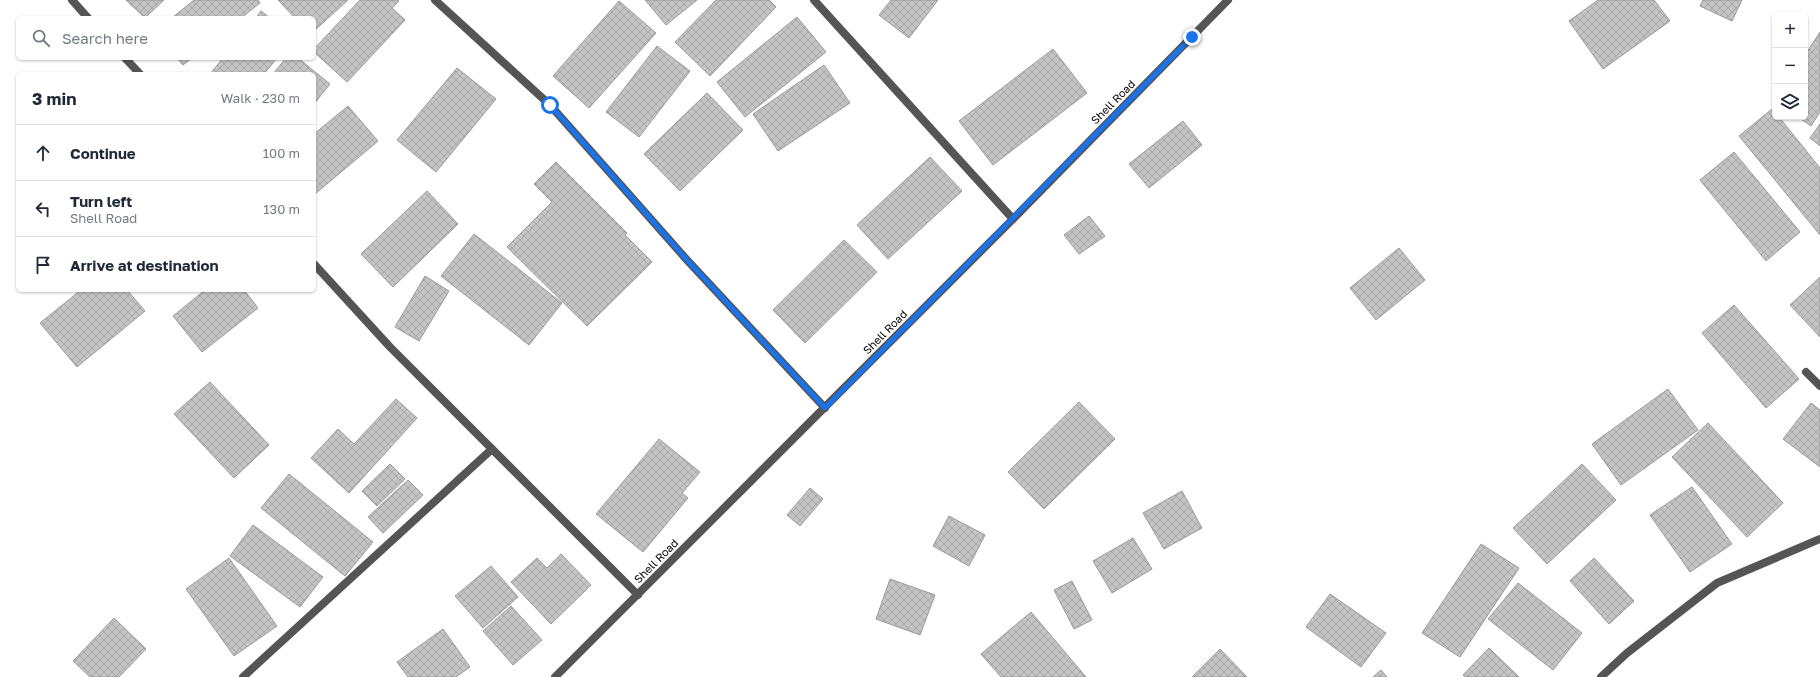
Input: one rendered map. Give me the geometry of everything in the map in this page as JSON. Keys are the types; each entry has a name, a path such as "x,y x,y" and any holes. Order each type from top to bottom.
{"street":[{"path":"72,0 86,16"},
{"path":"436,0 550,105 687,260 825,408"},
{"path":"814,0 1014,219"},
{"name":"Shell Road","path":"555,677 1014,219 1228,0"},
{"path":"127,60 138,72"},
{"path":"316,266 390,347 638,595"},
{"path":"1806,372 1820,386"},
{"path":"243,677 492,449"},
{"path":"1601,677 1627,653 1716,583 1820,539"}],"building":[{"path":"126,0 164,0 147,16 143,16"},
{"path":"194,0 258,0 260,3 244,16 174,16"},
{"path":"278,0 348,0 316,29 316,16 293,16"},
{"path":"360,0 399,1 392,8 405,20 347,82 316,54 316,47"},
{"path":"645,0 697,0 666,25"},
{"path":"716,0 769,0 776,7 710,76 675,42"},
{"path":"891,0 938,0 909,38 879,15"},
{"path":"1598,0 1654,0 1670,21 1603,69 1569,21"},
{"path":"1703,0 1742,0 1732,21 1700,6"},
{"path":"619,1 656,33 589,108 553,76"},
{"path":"261,11 267,16 257,16"},
{"path":"797,17 826,52 745,117 717,82"},
{"path":"1820,32 1820,112 1811,126 1802,120 1808,120 1808,50"},
{"path":"657,46 690,71 639,137 606,112"},
{"path":"1053,49 1087,93 993,165 959,121"},
{"path":"179,60 189,60 183,65"},
{"path":"221,60 275,60 266,72 212,72"},
{"path":"284,60 300,60 315,72 275,72"},
{"path":"824,65 850,103 778,151 753,114"},
{"path":"457,68 496,99 436,172 397,140"},
{"path":"316,73 330,84 316,102"},
{"path":"707,93 743,130 680,191 644,154"},
{"path":"348,106 378,141 316,193 316,132"},
{"path":"1772,109 1772,120 1781,120 1820,168 1820,235 1739,136"},
{"path":"1183,121 1202,145 1149,188 1129,164"},
{"path":"1820,124 1820,146 1810,138"},
{"path":"1734,152 1800,232 1766,261 1700,180"},
{"path":"930,157 962,191 888,259 857,225"},
{"path":"556,162 627,233 625,235 652,262 587,326 507,247 552,202 534,184"},
{"path":"427,191 458,224 393,287 361,254"},
{"path":"1089,216 1105,236 1079,254 1064,235"},
{"path":"474,234 562,303 529,345 441,276"},
{"path":"844,240 877,272 805,343 773,310"},
{"path":"1399,248 1425,280 1376,320 1350,288"},
{"path":"425,276 449,291 419,341 395,327"},
{"path":"1820,277 1820,337 1790,305"},
{"path":"79,292 129,292 145,311 77,367 40,323"},
{"path":"203,292 246,292 258,308 202,352 173,316"},
{"path":"1734,305 1799,379 1766,408 1702,333"},
{"path":"210,382 269,445 234,478 174,414"},
{"path":"1668,389 1698,430 1621,485 1592,444"},
{"path":"396,399 417,418 349,493 311,458 338,429 354,444"},
{"path":"1079,402 1115,439 1044,509 1008,472"},
{"path":"1811,403 1820,410 1820,467 1783,439"},
{"path":"1708,423 1783,503 1747,537 1672,457"},
{"path":"659,439 700,472 682,493 688,498 643,552 596,514"},
{"path":"390,464 405,479 377,506 362,491"},
{"path":"1582,464 1616,500 1547,564 1513,528"},
{"path":"289,474 373,542 345,576 261,508"},
{"path":"408,480 423,495 383,533 368,517"},
{"path":"1692,487 1732,544 1690,572 1650,515"},
{"path":"810,488 823,499 800,526 787,515"},
{"path":"1182,491 1202,528 1164,549 1143,513"},
{"path":"949,516 985,535 969,566 933,546"},
{"path":"253,525 323,577 300,607 230,556"},
{"path":"1133,538 1152,569 1112,593 1093,561"},
{"path":"1481,544 1519,568 1460,657 1422,633"},
{"path":"561,554 591,585 551,624 511,582 537,558 547,568"},
{"path":"229,558 277,626 234,656 186,589"},
{"path":"1594,558 1634,601 1609,624 1570,581"},
{"path":"491,566 518,597 483,628 455,596"},
{"path":"890,579 935,595 920,635 876,619"},
{"path":"1072,581 1092,620 1074,629 1054,590"},
{"path":"1518,583 1582,633 1553,670 1488,619"},
{"path":"1330,594 1386,633 1361,667 1306,627"},
{"path":"511,606 542,640 513,665 483,631"},
{"path":"1031,612 1086,677 1001,677 981,654"},
{"path":"114,618 146,649 119,677 90,677 73,661"},
{"path":"443,629 470,667 456,677 408,677 397,662"},
{"path":"1489,648 1519,677 1465,677 1463,675"},
{"path":"1220,649 1247,677 1192,677"},
{"path":"1381,670 1387,677 1373,677"}],"route":[{"path":"550,105 687,260 825,408 1014,219 1192,37"}]}
